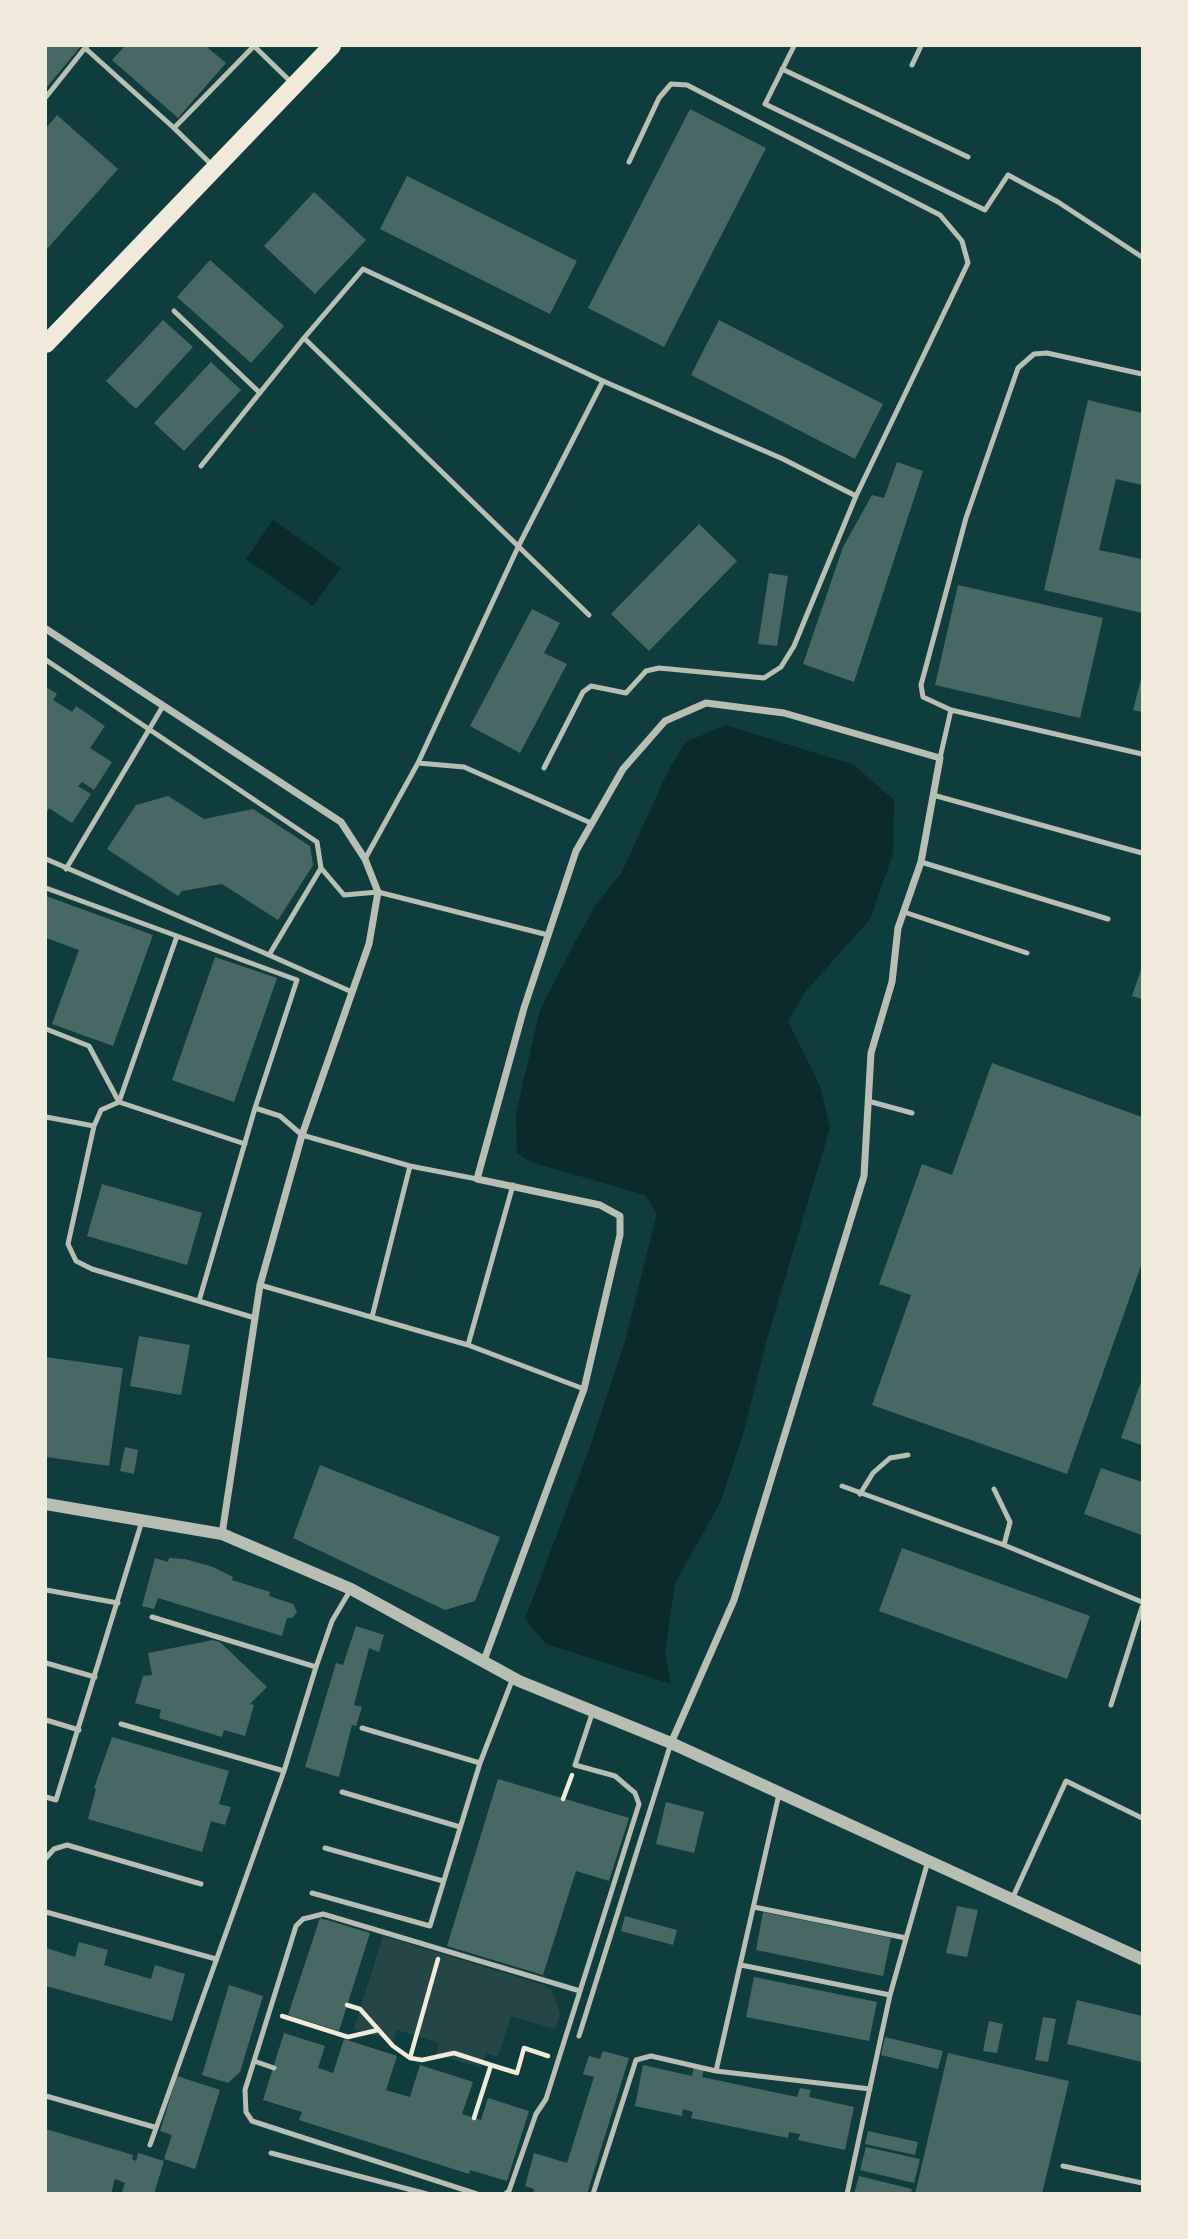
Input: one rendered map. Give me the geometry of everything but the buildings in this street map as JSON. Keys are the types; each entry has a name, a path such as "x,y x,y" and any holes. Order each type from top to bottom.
{"main road":[{"path":"46,344 332,46"}],"street":[{"path":"46,629 341,822 365,859 378,891 369,944 302,1135 260,1285 222,1534"},
{"path":"483,1663 584,1388 620,1235 620,1216 600,1205 477,1179 524,1008 576,851 623,769 665,721 706,703 784,713 940,758 921,862 898,928 892,982 871,1053 864,1176 734,1600 671,1743"},
{"path":"46,1504 143,1518 222,1534 351,1589 513,1678 671,1743 1143,1959"}],"lane":[{"path":"174,128 253,46 294,85"},
{"path":"794,46 765,104 985,210 1008,175 1058,202 1143,257"},
{"path":"912,65 921,46"},
{"path":"46,97 86,47 215,168"},
{"path":"782,69 968,157"},
{"path":"544,768 583,692 592,686 626,693 646,671 659,668 764,678 781,667 794,646 856,496 968,263 962,241 940,215 687,85 671,84 659,98 629,162"},
{"path":"201,466 363,269 603,381 783,459 856,496"},
{"path":"173,311 260,393"},
{"path":"304,338 589,615"},
{"path":"1143,374 1047,353 1034,354 1018,369 966,518 922,674 923,697 951,710 1143,754"},
{"path":"365,859 418,763 519,545 603,381"},
{"path":"46,660 317,842 321,868 344,895 378,891 548,934"},
{"path":"66,869 163,706"},
{"path":"940,758 951,710"},
{"path":"418,763 464,767 591,823"},
{"path":"933,795 1143,853"},
{"path":"46,859 352,992"},
{"path":"921,862 1108,919"},
{"path":"269,955 321,868"},
{"path":"46,888 297,981 255,1108 199,1301"},
{"path":"904,912 1027,953"},
{"path":"119,1102 177,936"},
{"path":"46,1029 89,1046 119,1102"},
{"path":"868,1101 912,1113"},
{"path":"245,1144 119,1102 101,1110 94,1126 68,1244 76,1261 255,1318"},
{"path":"255,1108 280,1116 302,1135 410,1166 477,1179"},
{"path":"46,1116 94,1126"},
{"path":"372,1317 410,1166"},
{"path":"468,1345 513,1185"},
{"path":"260,1285 468,1345 584,1388"},
{"path":"860,1494 873,1473 890,1458 908,1455"},
{"path":"842,1486 1004,1545 1143,1605 1111,1705"},
{"path":"994,1489 1010,1522 1004,1545"},
{"path":"46,1797 56,1800 143,1518"},
{"path":"150,2145 284,1771 332,1621 351,1589"},
{"path":"46,1590 118,1603"},
{"path":"152,1617 316,1667"},
{"path":"46,1663 95,1677"},
{"path":"313,1893 430,1926 480,1763 513,1678"},
{"path":"505,2193 509,2191 521,2148 546,2099 639,1804 635,1793 615,1776 575,1765 593,1711"},
{"path":"46,1720 79,1730"},
{"path":"121,1724 284,1771"},
{"path":"362,1728 480,1763"},
{"path":"579,2036 671,1743"},
{"path":"1012,1899 1066,1781 1143,1818"},
{"path":"342,1792 460,1827"},
{"path":"716,2071 779,1793"},
{"path":"46,1858 54,1849 67,1845 201,1884"},
{"path":"325,1848 443,1881"},
{"path":"847,2193 890,1995 928,1861"},
{"path":"754,1907 906,1938"},
{"path":"46,1912 216,1959"},
{"path":"477,2193 252,2121 243,2101 296,1926 312,1915 323,1914 580,1991"},
{"path":"741,1965 890,1995"},
{"path":"593,2193 636,2060 651,2056 716,2071 870,2089"},
{"path":"254,2061 274,2068"},
{"path":"46,2096 155,2127"},
{"path":"271,2153 427,2193"},
{"path":"1063,2166 1143,2183"}],"path":[{"path":"564,1799 570,1781"},
{"path":"411,2058 437,1963"},
{"path":"347,2005 360,2009 393,2046 411,2058 422,2060 454,2053 517,2073 524,2048 559,2059"},
{"path":"269,2012 348,2037 378,2030"},
{"path":"474,2118 491,2065"}],"shaded area":[{"path":"273,520 341,568 313,606 246,559"},
{"path":"726,725 854,765 894,800 893,854 870,919 806,991 788,1021 820,1086 830,1128 767,1339 744,1431 720,1503 675,1583 665,1654 671,1684 546,1644 525,1619 590,1447 625,1341 657,1213 645,1195 531,1162 517,1153 516,1113 540,1010 575,942 597,903 622,872 669,769 686,742"},
{"path":"383,1936 544,1985 552,1991 560,2015 555,2029 511,2016 498,2057 486,2053 481,2068 436,2054 439,2043 417,2036 397,2030 393,2041 354,2029"}]}
